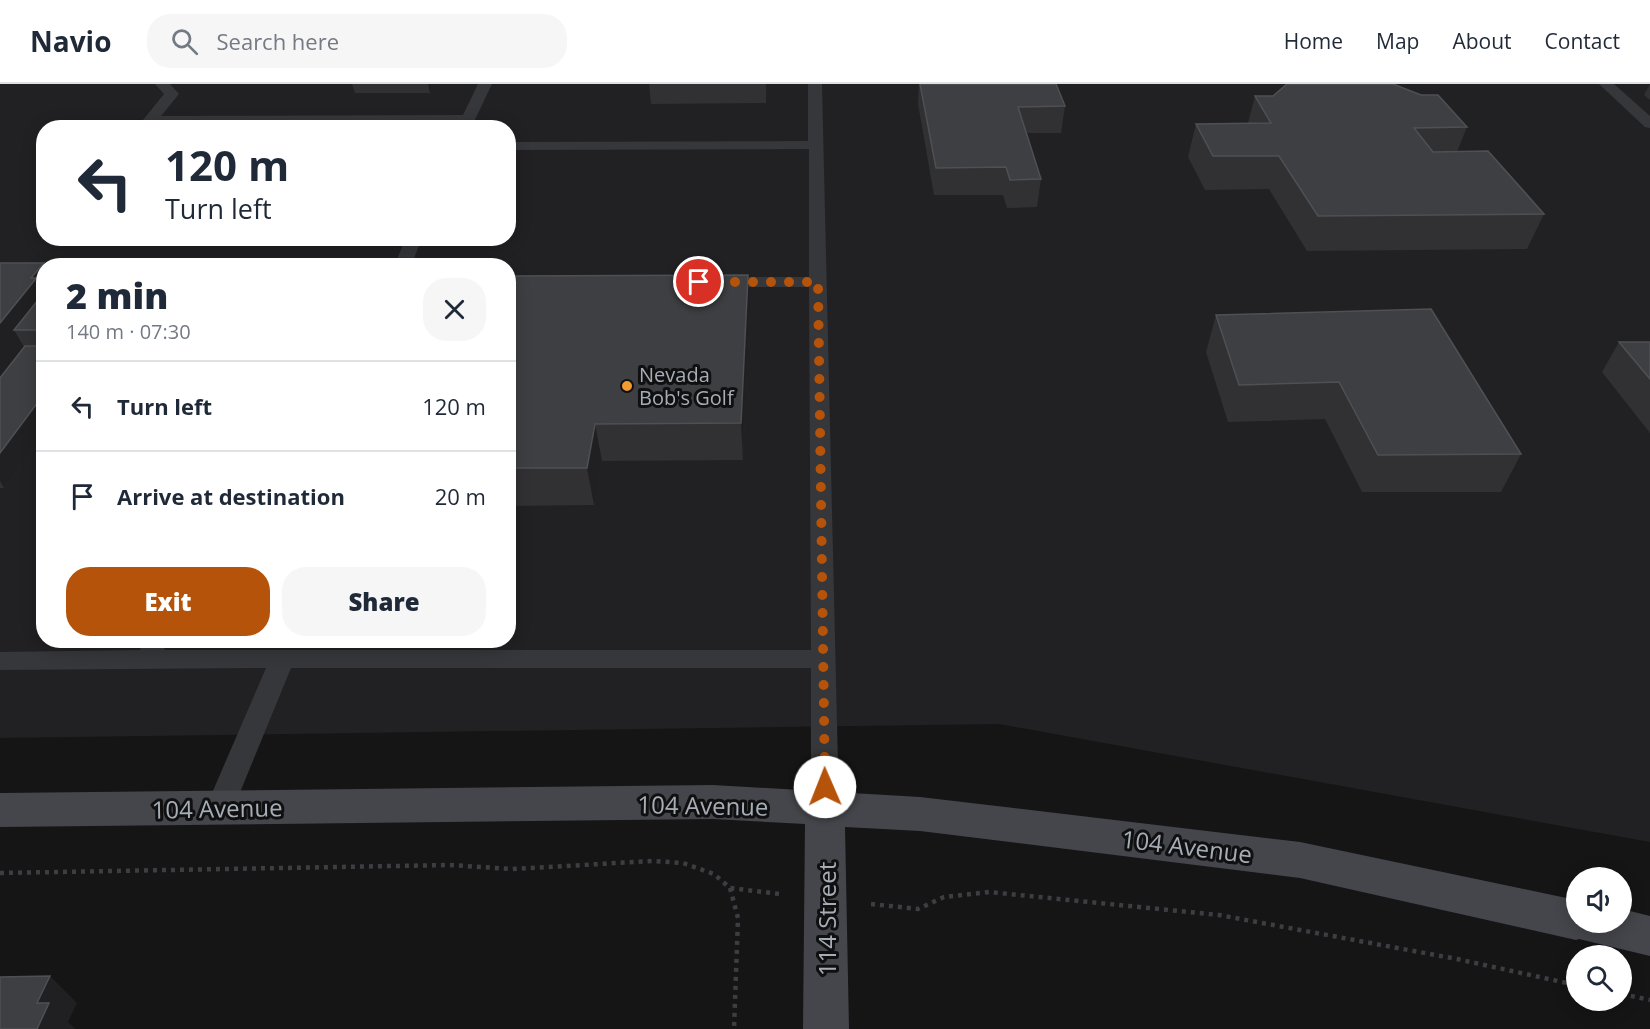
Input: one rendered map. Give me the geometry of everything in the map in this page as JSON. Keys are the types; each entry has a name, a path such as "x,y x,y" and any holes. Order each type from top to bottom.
{"street":[{"name":"104 Avenue","path":"0,810 713,802 920,814 1300,860 1566,918"},
{"name":"114 Street","path":"825,809 826,1029"},
{"path":"1632,932 1650,936"}],"lane":[{"path":"150,120 172,94 162,84"},
{"path":"467,120 485,84"},
{"path":"815,84 825,809"},
{"path":"1606,84 1650,124"},
{"path":"516,146 816,146"},
{"path":"699,282 818,282"},
{"path":"0,661 152,650 282,660 823,658"},
{"path":"219,807 282,660"}],"path":[{"path":"730,888 738,918 734,1029"},
{"path":"1632,996 1650,1000"}],"shaded area":[{"path":"0,84 1650,84 1650,842 999,724 0,738"}],"building":[{"path":"920,84 1056,84 1065,106 1018,107 1041,179 1010,180 1006,167 936,168"},
{"path":"1287,84 1393,84 1421,95 1438,95 1467,127 1414,128 1433,152 1488,151 1544,214 1318,216 1279,156 1213,156 1196,124 1271,123 1255,96 1273,96"},
{"path":"0,263 36,263 36,272 31,278 36,279 0,323"},
{"name":"Nevada Bob's Golf","path":"748,275 741,423 595,424 587,468 516,468 516,276"},
{"path":"36,302 36,330 14,330"},
{"path":"1431,309 1521,454 1378,455 1339,382 1239,385 1216,315"},
{"path":"1619,342 1650,342 1650,379"},
{"path":"25,346 36,346 36,405 0,453 0,378"},
{"path":"50,976 37,1003 49,1003 37,1029 0,1029 0,977"}],"place":[{"name":"Nevada Bob's Golf","path":"627,386"}],"route":[{"path":"699,282 818,282 825,787"}]}
